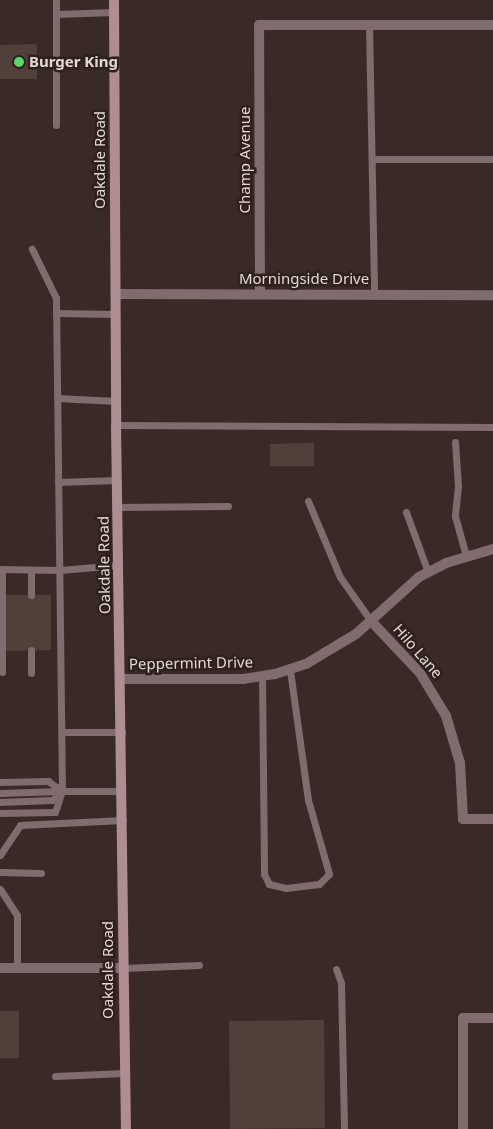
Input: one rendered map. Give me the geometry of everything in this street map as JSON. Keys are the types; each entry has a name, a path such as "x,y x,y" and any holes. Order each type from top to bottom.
{"main road":[{"name":"Oakdale Road","path":"114,0 116,425 122,732 126,1129"}],"street":[{"name":"Champ Avenue","path":"260,294 259,25 369,25"},
{"path":"369,25 493,25"},
{"name":"Morningside Drive","path":"116,294 493,295"},
{"name":"Peppermint Drive","path":"121,679 243,679 290,670 329,653 370,621 400,592 428,572 466,556 493,549"},
{"name":"Hilo Lane","path":"370,621 420,673 446,716 460,763 463,819 493,820"},
{"path":"0,968 123,968"},
{"path":"464,1129 464,1018 493,1018"}],"lane":[{"path":"56,0 56,125"},
{"path":"56,14 114,12"},
{"path":"369,25 374,295"},
{"path":"372,159 493,159"},
{"path":"0,813 55,812 62,791 56,298 32,249"},
{"path":"56,313 116,314"},
{"path":"57,398 116,401"},
{"path":"116,425 493,427"},
{"path":"455,442 458,486 455,516 466,556"},
{"path":"58,482 117,480"},
{"path":"308,501 340,576 370,621"},
{"path":"118,507 228,506"},
{"path":"406,512 428,572"},
{"path":"2,672 1,569 60,570 119,565"},
{"path":"30,570 30,595"},
{"path":"30,650 31,673"},
{"path":"262,676 264,874 269,884 286,888 319,884 329,874 308,800 290,670"},
{"path":"62,732 122,732"},
{"path":"0,782 48,781 62,791"},
{"path":"0,793 122,790"},
{"path":"0,802 52,800 62,791"},
{"path":"0,855 20,826 122,820"},
{"path":"0,872 41,873"},
{"path":"0,889 17,915 17,968"},
{"path":"123,968 199,965"},
{"path":"336,970 341,983 344,1129"},
{"path":"55,1076 124,1073"}],"building":[{"name":"Burger King","path":"37,44 37,79 0,79 0,45"},
{"path":"314,443 314,466 270,466 270,444"},
{"path":"6,595 51,595 51,650 6,651"},
{"path":"0,1011 19,1011 19,1058 0,1058"},
{"path":"324,1020 325,1128 230,1129 229,1021"}],"place":[{"name":"Burger King","path":"19,62"}]}
